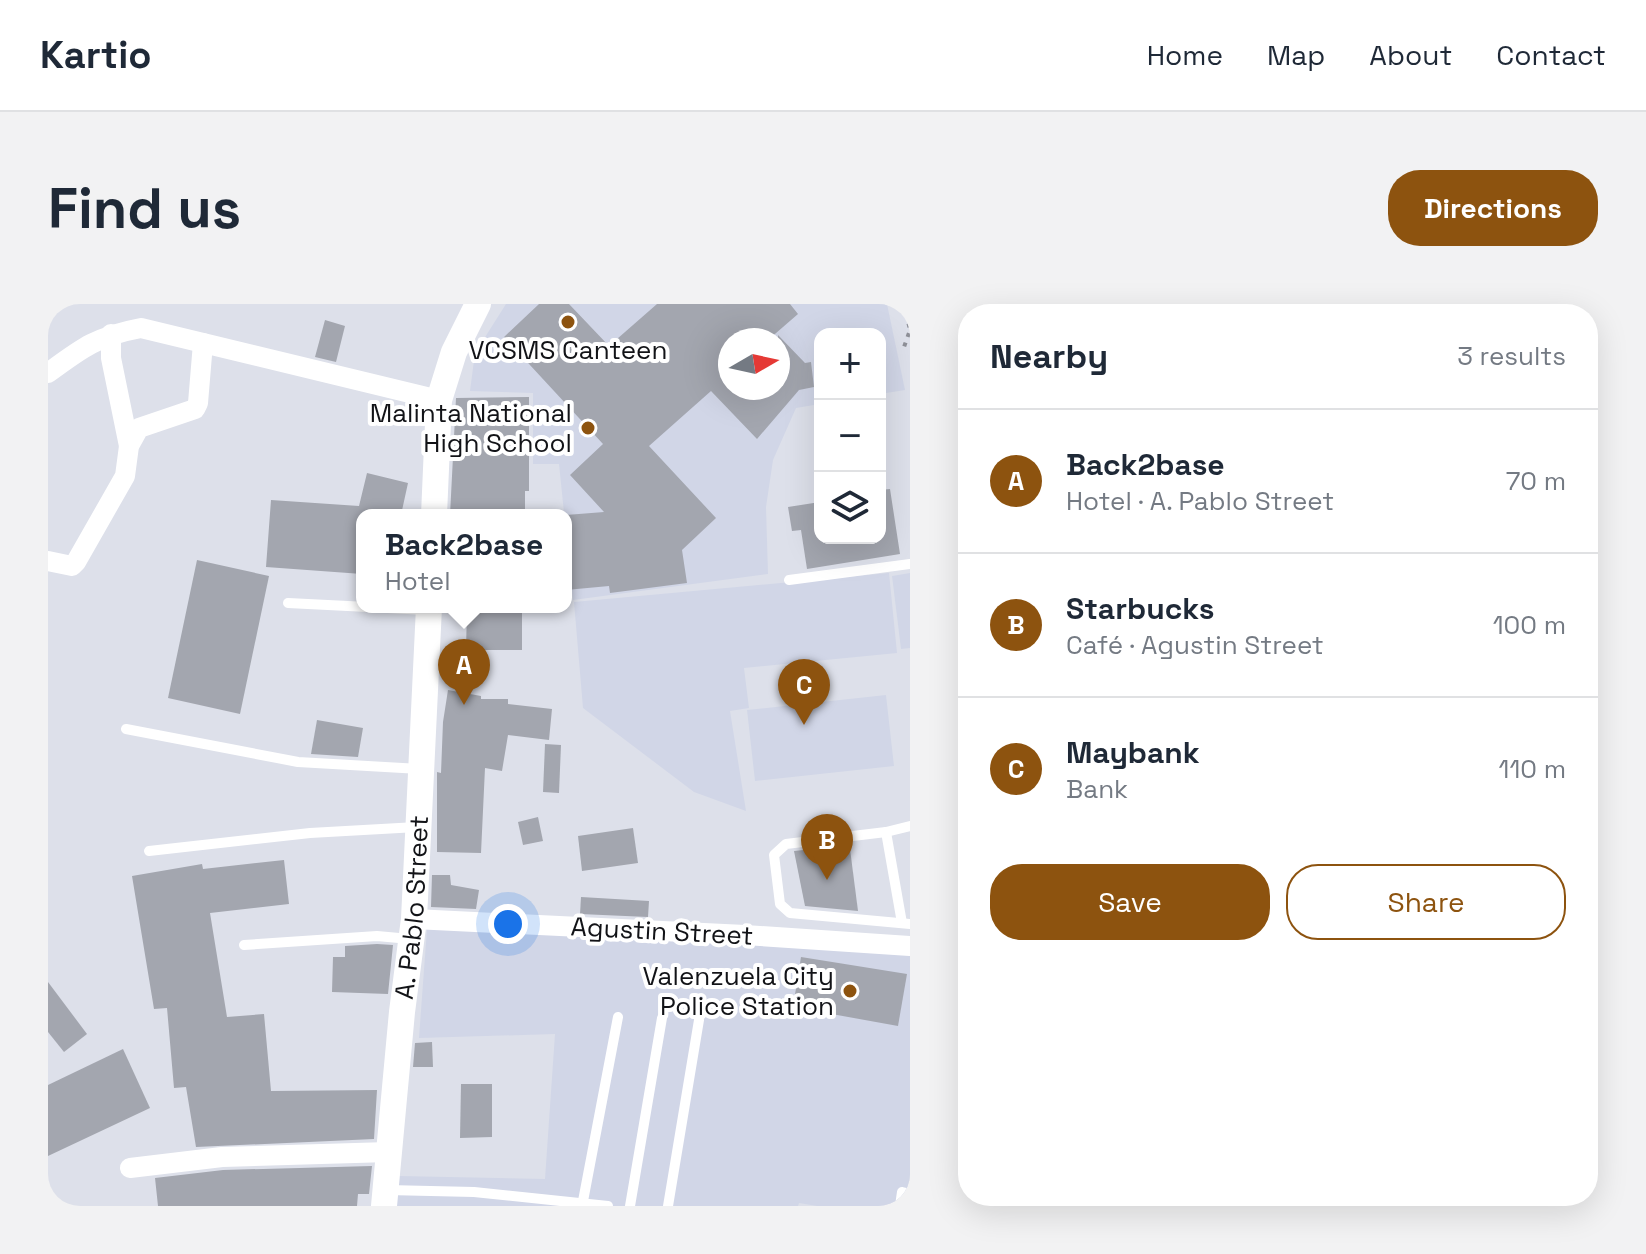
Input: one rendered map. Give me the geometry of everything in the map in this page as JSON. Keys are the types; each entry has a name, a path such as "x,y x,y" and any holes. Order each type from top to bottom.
{"street":[{"path":"434,509 439,400 454,352 478,304"},
{"path":"48,373 82,348 111,334 141,328 439,400"},
{"path":"48,561 72,566 76,562 125,476 129,446 111,358 111,334"},
{"path":"129,446 139,428 195,409 203,343"},
{"name":"A. Pablo Street","path":"385,1198 413,929 429,613"},
{"name":"Agustin Street","path":"413,929 745,935 910,946"},
{"path":"130,1168 222,1157 389,1152"}],"lane":[{"path":"789,580 910,564"},
{"path":"288,603 356,606"},
{"path":"126,729 298,762 422,769"},
{"path":"886,832 906,923 802,916 790,913 780,904 774,855 779,848 786,844 886,832 910,826"},
{"path":"149,851 310,833 419,827"},
{"path":"244,945 377,936 413,929"},
{"path":"583,1201 618,1017"},
{"path":"630,1206 662,1018"},
{"path":"668,1206 699,1020"},
{"path":"900,1206 902,1192 910,1194"},
{"path":"465,1206 465,1198 469,1194"},
{"path":"385,1198 469,1194 583,1201 608,1206"}],"path":[{"path":"904,304 910,330 904,347"}],"shaded area":[{"path":"506,304 887,304 905,390 886,393 886,328 814,328 814,405 796,408 773,460 766,507 768,574 573,600 572,509 564,509 559,464 533,464 533,393 470,391 475,353"},
{"path":"889,573 897,653 744,668 749,708 730,711 746,811 694,792 583,708 574,602"},
{"path":"910,573 910,648 901,649 892,576"},
{"path":"886,695 894,766 755,781 747,710"},
{"path":"427,929 775,940 910,954 910,1206 817,1206 799,1203 798,1206 396,1206 399,1176 545,1179 555,1034 419,1038"}],"building":[{"path":"539,304 569,304 609,346 657,304 790,304 798,314 782,328 718,328 718,398 711,391 649,446 716,518 682,550 687,583 610,593 609,586 572,589 572,515 604,512 570,475 603,444 504,337"},
{"path":"325,320 345,326 336,362 315,357"},
{"path":"790,347 805,363 811,362 814,387 799,390 757,439 720,400 790,400"},
{"path":"529,397 529,491 525,491 525,509 450,509 456,398"},
{"path":"367,473 408,483 402,509 356,509 356,574 266,567 271,500 359,506"},
{"path":"886,489 890,489 900,554 807,569 801,530 792,531 788,507 814,503 814,544 886,544"},
{"path":"197,560 269,576 240,714 168,698"},
{"path":"467,613 522,613 522,650 466,650"},
{"path":"448,690 481,696 481,699 508,699 508,704 552,709 549,740 508,735 502,771 485,768 481,853 437,852 437,772 441,773"},
{"path":"317,720 363,728 358,757 311,754"},
{"path":"545,744 561,745 559,793 543,792"},
{"path":"538,817 543,841 523,845 518,822"},
{"path":"633,828 638,863 582,871 578,836"},
{"path":"850,849 858,911 805,906 794,851"},
{"path":"284,860 289,904 210,913 227,1017 264,1014 271,1091 377,1090 374,1139 196,1147 186,1087 174,1088 167,1008 154,1009 132,876 202,864 203,869"},
{"path":"432,875 450,875 451,885 479,890 476,909 431,907"},
{"path":"581,897 649,901 648,917 580,914"},
{"path":"393,945 388,994 332,992 333,957 345,957 345,946"},
{"name":"Valenzuela City Police Station","path":"801,957 907,974 898,1026 793,1007"},
{"path":"48,982 87,1034 64,1052 48,1032"},
{"path":"432,1042 433,1067 413,1067 415,1043"},
{"path":"123,1049 150,1108 48,1156 48,1085"},
{"path":"461,1084 492,1084 492,1137 460,1138"},
{"path":"372,1166 369,1194 358,1194 357,1206 158,1206 155,1178 223,1170"}],"place":[{"name":"VCSMS Canteen","path":"568,322"},
{"name":"Malinta National High School","path":"588,428"},
{"name":"Back2base","path":"464,705"},
{"name":"Maybank","path":"804,725"},
{"name":"Starbucks","path":"827,880"},
{"name":"Valenzuela City Police Station","path":"850,991"}]}
